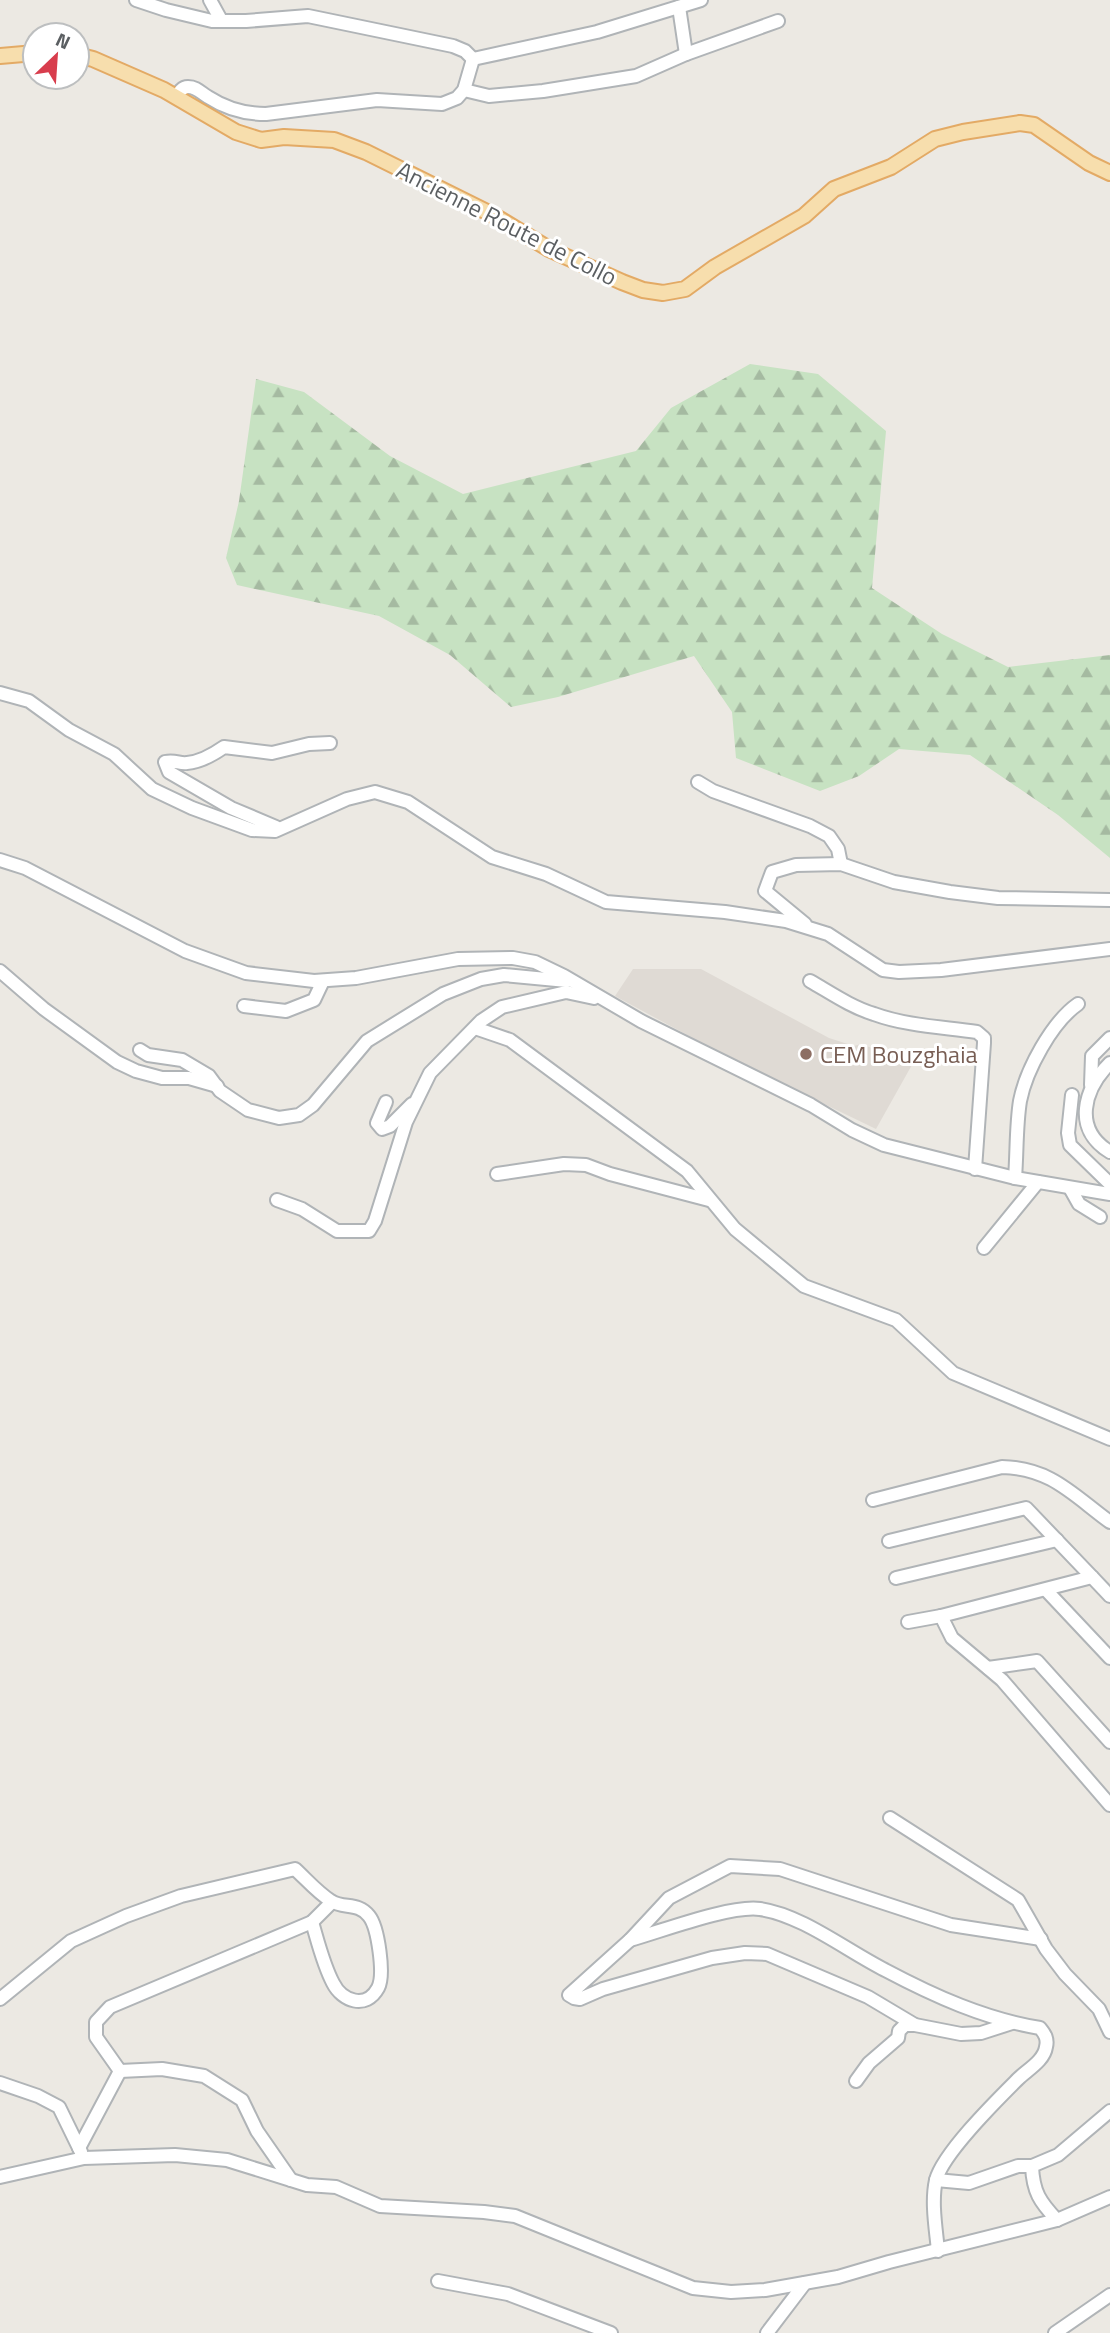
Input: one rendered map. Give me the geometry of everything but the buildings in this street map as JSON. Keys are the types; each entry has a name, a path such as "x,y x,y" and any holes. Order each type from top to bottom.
{"main road":[{"path":"0,56 21,54"},
{"name":"Ancienne Route de Collo","path":"91,58 176,97 236,132 261,140 284,137 334,140 366,152 494,215 550,249 622,282 643,290 663,293 685,289 715,267 804,216 834,189 891,167 935,139 1020,123 1034,125 1089,163 1110,173"}],"street":[{"path":"136,0 212,21 308,16 453,46 465,51 473,59"},
{"path":"210,0 221,20"},
{"path":"473,59 597,32 701,0"},
{"path":"679,7 686,54"},
{"path":"464,90 489,96 543,91 636,76 686,54 778,21"},
{"path":"176,97 182,89 190,87 221,104 250,114 377,100 442,104 457,99 464,90 473,59"},
{"path":"2,694 29,701 69,730 114,754 152,789 233,825 252,830 275,831 348,799 375,792 408,802 492,857 545,874 606,902 725,912 808,927 828,934 883,970 941,970 1110,949"},
{"path":"280,829 231,808 169,772 165,762 175,760 186,764 214,754 224,747 272,753 309,744 330,743"},
{"path":"698,782 713,791 810,826 829,836 838,849 841,864"},
{"path":"0,860 25,868 185,951 246,973 281,979 323,981 356,978 458,959 513,958 535,962 664,1033 811,1105 852,1130 884,1145 1015,1178 1110,1194"},
{"path":"808,927 765,891 772,872 796,865 841,864 894,882 950,892 998,898 1110,900"},
{"path":"0,971 44,1009 117,1062 136,1071 162,1078 189,1078 217,1086"},
{"path":"140,1050 148,1055 182,1060 209,1076 220,1091 248,1110 279,1118 299,1115 313,1105 367,1041 443,994 481,979 504,975 574,982"},
{"path":"244,1006 286,1011 314,1000 323,981"},
{"path":"810,981 847,1003 875,1015 981,1034 984,1043 975,1169"},
{"path":"277,1199 302,1209 337,1231 369,1231 375,1221 407,1122 430,1073 475,1027 502,1007 566,992 608,1002"},
{"path":"1015,1178 1019,1108 1023,1089 1055,1026 1078,1004"},
{"path":"475,1027 510,1040 687,1171 735,1229 804,1286 897,1320 953,1373 1110,1439"},
{"path":"1110,1038 1092,1056 1091,1086 1086,1102 1087,1120 1096,1140 1110,1152"},
{"path":"1091,1086 1110,1063"},
{"path":"1072,1095 1068,1133 1070,1145 1110,1184"},
{"path":"386,1102 377,1123 382,1129 390,1126 419,1096"},
{"path":"497,1174 564,1164 586,1165 610,1174 710,1200"},
{"path":"1091,1191 1094,1171"},
{"path":"984,1248 1038,1182"},
{"path":"1070,1188 1079,1204 1100,1217"},
{"path":"873,1500 1002,1467 1022,1467 1045,1474 1062,1484 1110,1522"},
{"path":"889,1541 1026,1508 1100,1582 1110,1596"},
{"path":"896,1578 1057,1540"},
{"path":"908,1622 1046,1590 1100,1582"},
{"path":"1046,1590 1110,1658"},
{"path":"941,1616 952,1638 1002,1680 1110,1805"},
{"path":"988,1668 1037,1661 1110,1742"},
{"path":"890,1818 1018,1900 1065,1974 1099,2009 1110,2032"},
{"path":"915,2025 868,1997 767,1954 745,1953 712,1958 580,1998 569,1995 629,1940 669,1898 730,1866 780,1869 951,1925 1041,1939"},
{"path":"0,1999 71,1941 126,1916 181,1896 295,1869 332,1902 360,1907 371,1918 381,1964 380,1981 379,1988 365,2001 355,2002 341,1996 333,1984 312,1922"},
{"path":"120,2071 96,2037 96,2022 110,2007 312,1922 332,1902"},
{"path":"629,1940 736,1910 761,1909 801,1923 885,1971 976,2012 1040,2028 1046,2036 1046,2049 1037,2063 1018,2079 948,2154 936,2180 938,2251"},
{"path":"856,2081 869,2063 898,2038 905,2025 961,2034 981,2033 1012,2023"},
{"path":"120,2071 162,2069 204,2076 243,2100 257,2131 291,2180"},
{"path":"81,2153 120,2071"},
{"path":"0,2083 38,2096 59,2107 81,2153"},
{"path":"936,2180 969,2183 1018,2166 1032,2166 1058,2155 1110,2111"},
{"path":"0,2177 81,2153 174,2155 227,2160 307,2185 336,2188 380,2206 516,2216 693,2288 731,2292 765,2290 838,2277 1057,2220 1110,2197"},
{"path":"1032,2166 1032,2181 1040,2202 1057,2220"},
{"path":"438,2281 508,2294 611,2333"},
{"path":"767,2333 805,2283"},
{"path":"1055,2333 1110,2295"}],"shaded area":[{"name":"CEM Bouzghaia","path":"633,969 701,969 829,1038 854,1046 861,1044 913,1063 876,1129 739,1063 615,996"}],"green space":[{"path":"750,364 818,374 886,431 872,588 942,634 1008,667 1110,655 1110,858 1058,815 970,755 899,749 859,776 820,791 736,758 732,712 694,656 558,697 511,707 450,655 379,616 237,585 226,558 239,501 256,379 304,392 390,456 463,494 636,451 671,408"}],"place":[{"name":"CEM Bouzghaia","path":"806,1054"}]}
